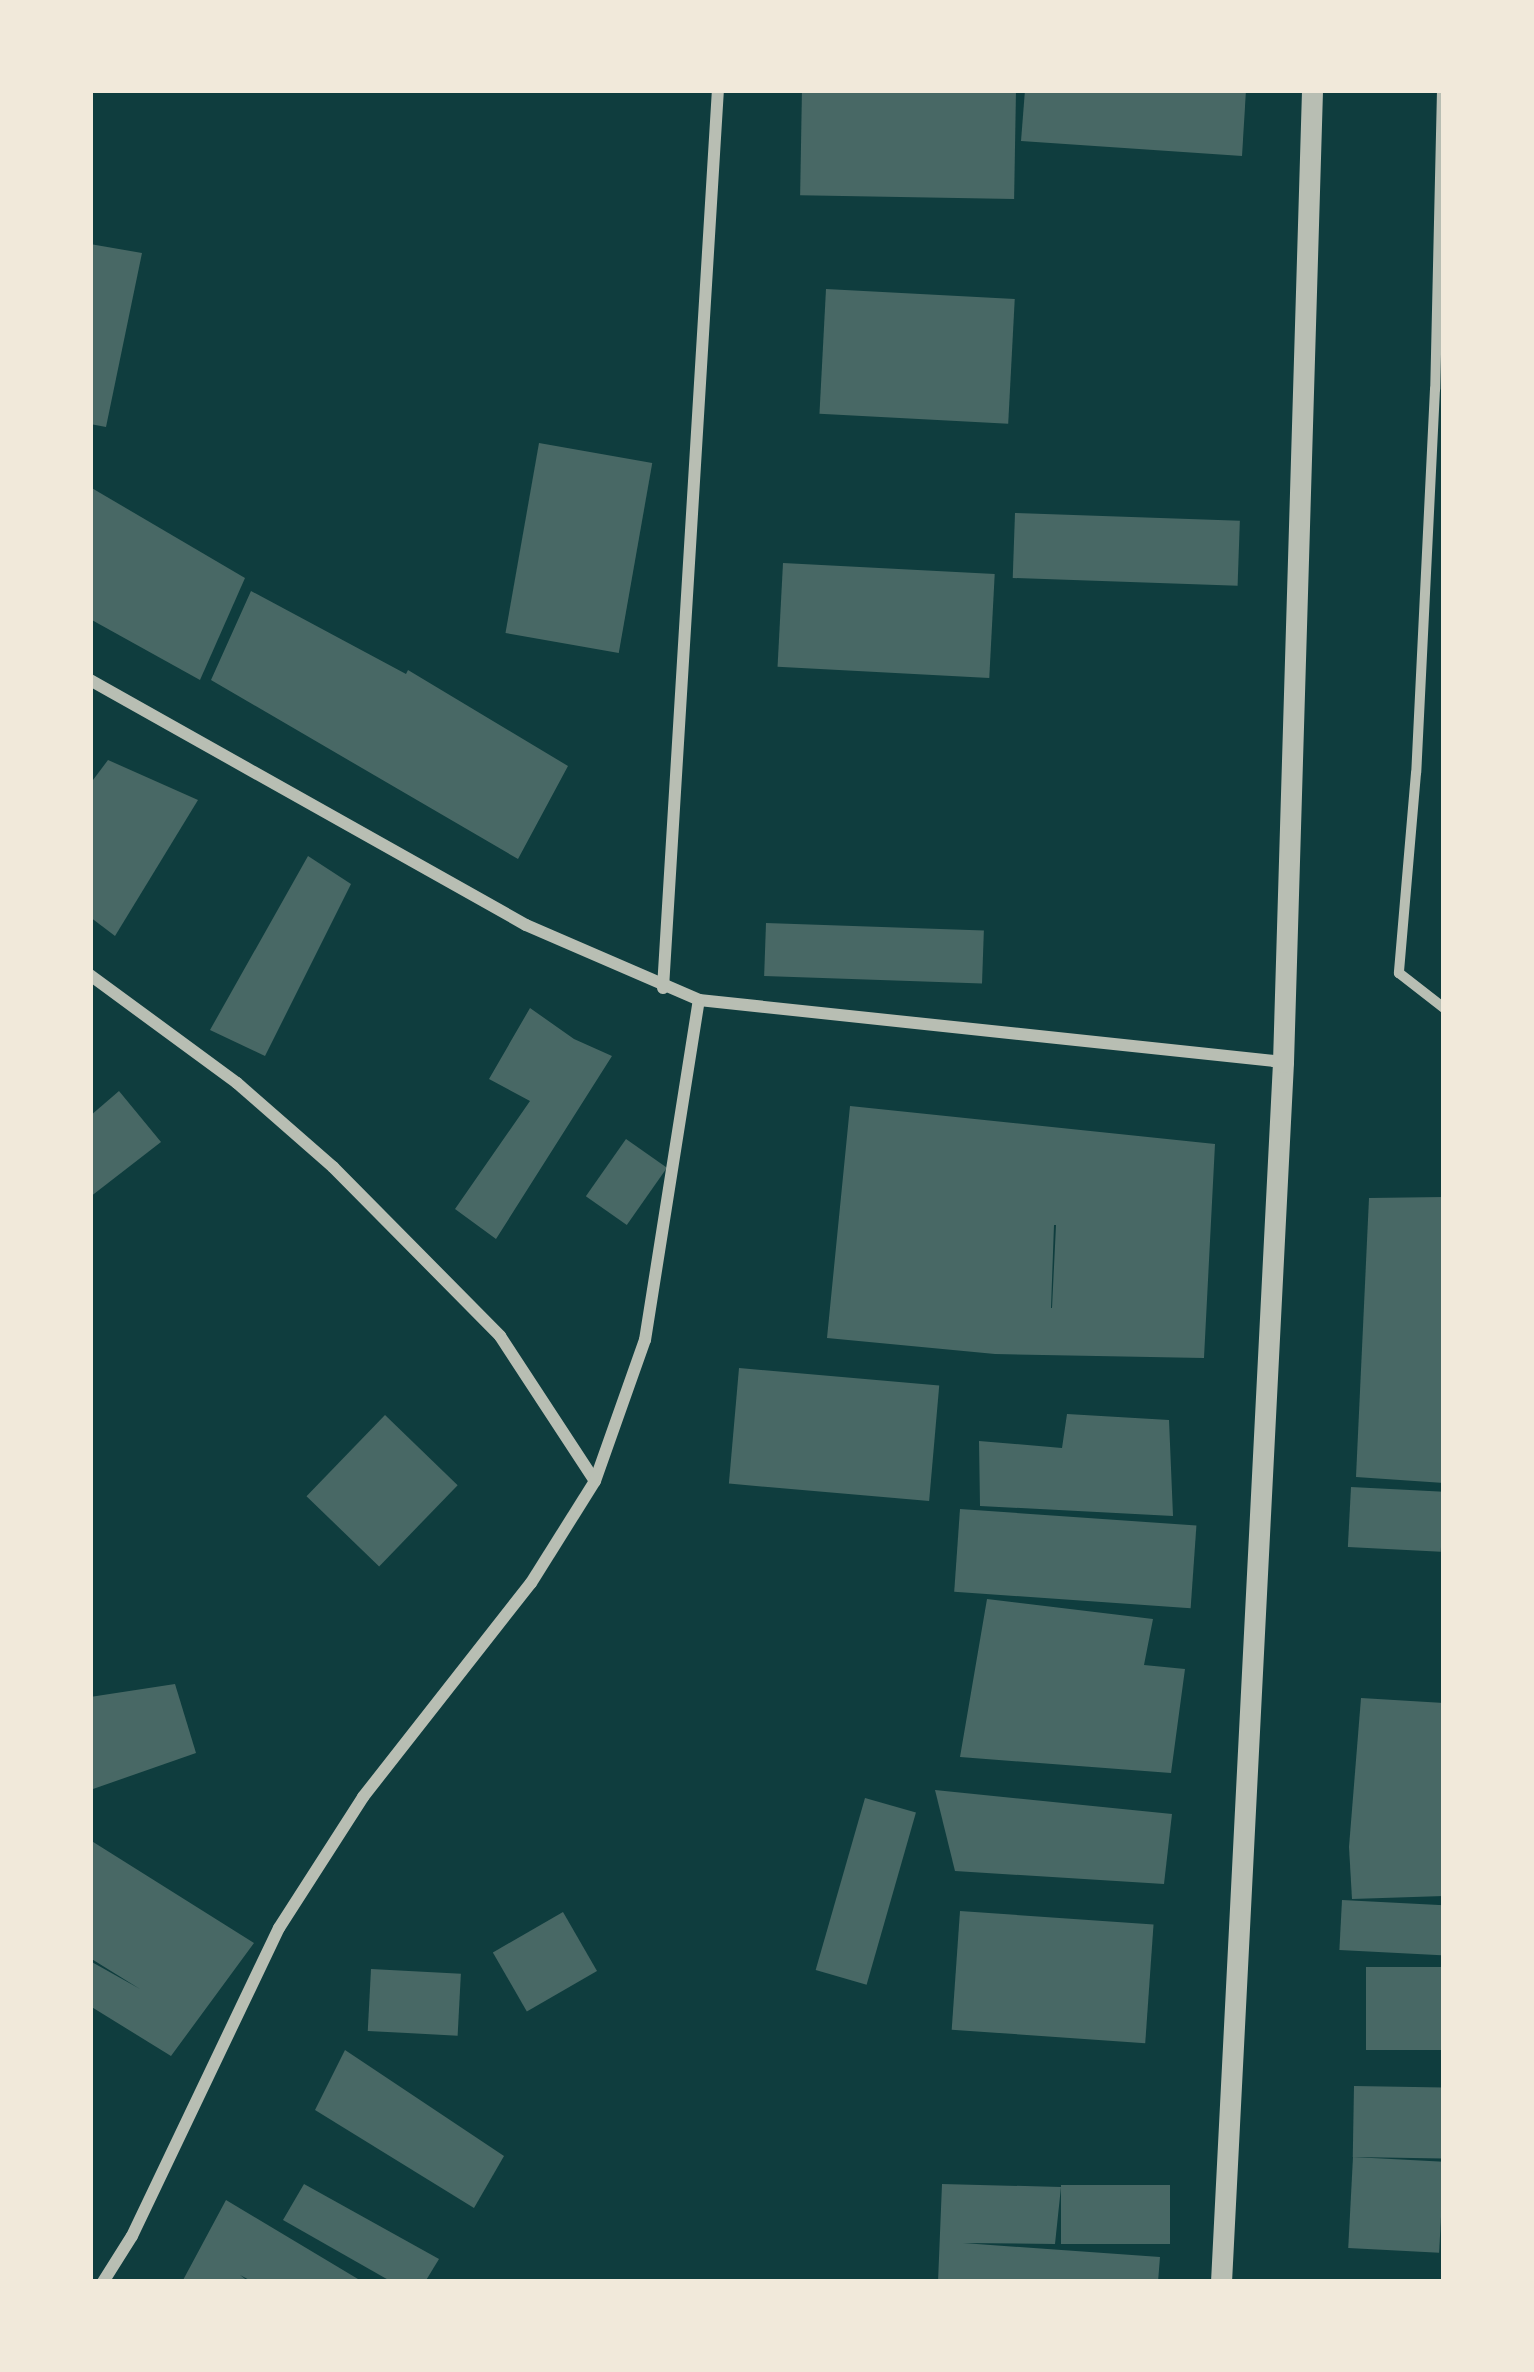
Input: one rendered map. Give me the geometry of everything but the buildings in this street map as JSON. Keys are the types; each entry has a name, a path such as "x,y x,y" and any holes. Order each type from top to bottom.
{"street":[{"path":"663,988 718,90"},
{"path":"1220,2282 1282,1062 1312,90"},
{"path":"1442,90 1436,389 1400,973 1444,1008"},
{"path":"90,680 526,926 698,1000 1282,1062"},
{"path":"90,975 237,1083 333,1167 500,1336 595,1481"},
{"path":"103,2282 132,2236 279,1928 363,1797 531,1582 595,1481 646,1340 698,1000"}]}
